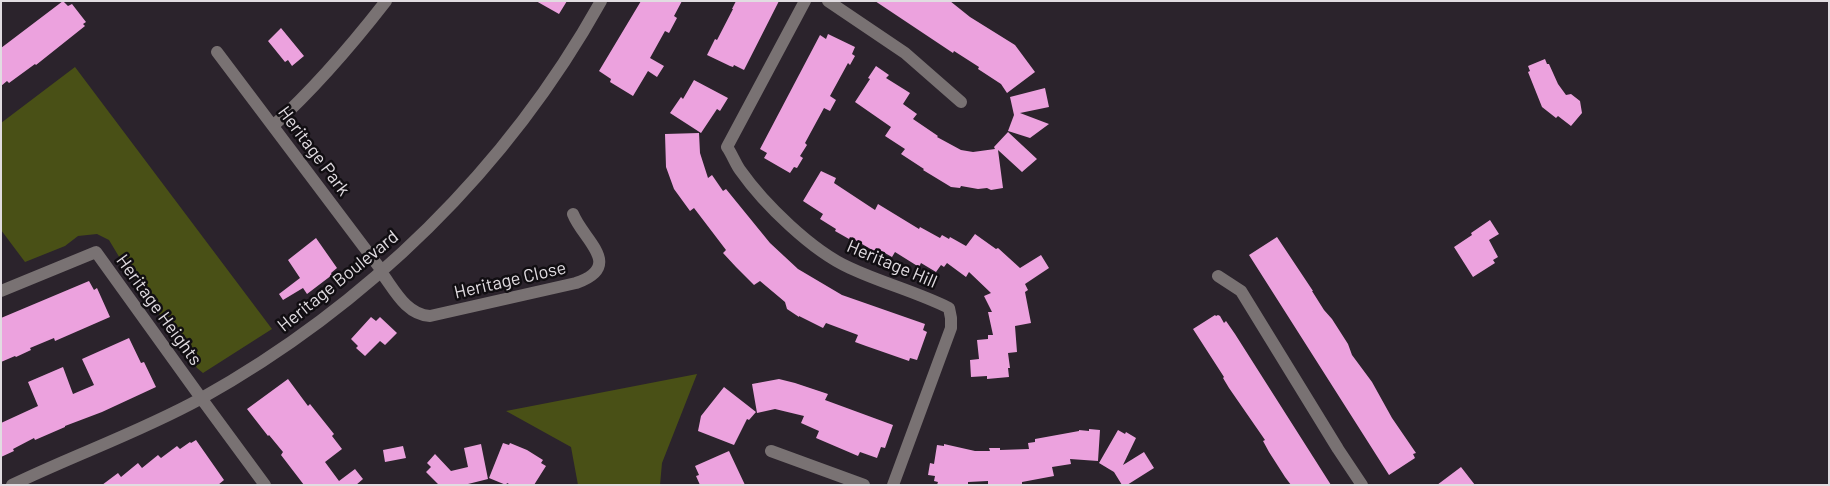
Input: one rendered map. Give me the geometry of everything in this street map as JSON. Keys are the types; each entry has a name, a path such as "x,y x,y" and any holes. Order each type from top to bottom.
{"street":[{"path":"273,126 339,60 386,1"},
{"name":"Heritage Boulevard","path":"12,485 30,481 138,430 200,398 325,318 382,271 442,215 502,147 540,97 589,23 601,1"},
{"name":"Heritage Hill","path":"805,1 727,147 740,170 768,204 814,247 848,268 928,298 948,308 951,328 893,485"},
{"path":"828,1 905,52 961,102"},
{"name":"Heritage Park","path":"217,52 382,271"},
{"name":"Heritage Close","path":"382,271 411,310 416,314 430,316 576,283 592,276 600,263 597,251 575,220 573,214"},
{"name":"Heritage Heights","path":"1,291 96,252 200,398"},
{"path":"1218,276 1241,291 1362,485"},
{"path":"200,398 265,485"},
{"path":"771,451 864,485"}],"green space":[{"path":"75,67 272,329 203,373 197,368 109,240 97,234 78,236 65,246 25,262 1,230 1,123"},
{"path":"697,374 662,463 660,485 578,485 571,447 506,411"}],"building":[{"path":"63,1 68,6 72,4 86,22 83,24 85,26 36,65 9,83 7,81 1,86 1,48"},
{"path":"536,1 567,1 559,14"},
{"path":"641,1 682,1 674,16 677,18 669,33 665,31 650,58 664,66 657,77 648,71 633,96 610,82 611,79 599,71"},
{"path":"736,1 779,1 744,70 734,65 733,67 730,66 707,55 715,39 717,40"},
{"path":"875,1 950,1 970,17 1015,45 1035,72 1007,93 1001,84 978,69 979,67 954,51 953,53"},
{"path":"281,28 304,56 292,66 288,60 285,62 268,41"},
{"path":"828,34 855,47 852,54 855,56 850,65 848,63 830,96 836,100 830,111 824,108 805,143 807,145 800,156 803,158 797,168 794,167 790,173 764,158 767,153 760,149 820,35 826,39"},
{"path":"1545,59 1566,95 1571,94 1580,101 1582,113 1571,126 1558,116 1556,118 1542,107 1528,72 1530,71 1528,66"},
{"path":"876,66 889,75 886,78 910,93 903,104 917,114 913,119 937,137 961,150 973,152 995,149 994,147 1008,132 1037,159 1022,172 998,150 1003,188 991,190 961,186 960,188 951,187 901,154 905,149 885,136 891,127 855,102"},
{"path":"694,80 728,98 720,111 717,109 701,133 670,113 681,97 683,99"},
{"path":"1045,88 1049,107 1020,113 1049,124 1030,138 1008,131 1014,115 1010,97"},
{"path":"699,133 700,153 708,178 712,175 723,191 726,189 770,243 798,269 842,295 925,324 923,330 927,332 917,360 910,358 909,361 855,342 858,335 826,323 823,328 799,317 787,309 785,302 760,281 754,285 736,267 723,253 726,250 694,208 690,211 674,189 666,167 665,134"},
{"path":"821,171 836,178 834,183 875,210 878,204 919,229 920,227 940,238 942,235 949,239 950,237 966,246 975,234 996,249 998,248 1020,268 1041,255 1049,268 1025,284 1028,290 1025,292 1031,323 1015,326 1017,352 1008,353 1009,377 987,379 987,376 971,377 970,360 979,359 977,340 988,339 988,335 993,335 988,312 992,312 984,296 991,293 969,272 966,277 947,263 944,267 941,265 936,272 921,263 919,267 895,252 892,257 876,248 874,251 850,237 849,239 835,231 836,229 820,219 823,214 803,201"},
{"path":"1490,220 1499,234 1489,240 1498,257 1493,260 1495,263 1473,277 1454,247"},
{"path":"1277,237 1324,310 1332,319 1348,344 1352,355 1372,382 1392,418 1416,453 1413,454 1415,458 1389,475 1249,255"},
{"path":"316,238 337,268 331,273 332,275 307,294 303,288 283,300 279,294 300,278 288,260"},
{"path":"89,281 94,290 97,288 110,317 55,341 54,338 30,348 31,350 16,357 1,362 1,318"},
{"path":"1215,315 1220,316 1224,323 1226,321 1235,334 1331,485 1291,485 1285,477 1263,441 1265,440 1229,388 1193,329"},
{"path":"371,317 376,321 380,317 397,333 385,345 380,341 365,356 356,348 358,346 351,339"},
{"path":"129,338 141,363 144,362 156,387 102,412 35,440 34,438 1,457 1,423 38,406 28,382 63,367 73,394 94,385 82,359"},
{"path":"288,379 308,406 310,404 334,434 332,436 342,449 325,462 339,481 355,469 363,479 356,485 304,485 281,455 283,452 247,409"},
{"path":"779,379 828,394 825,400 893,425 885,448 881,447 877,458 860,452 858,456 816,438 819,431 801,423 804,416 775,409 757,413 752,384"},
{"path":"724,387 756,412 749,420 747,419 734,445 698,431 701,416"},
{"path":"1089,429 1100,430 1098,461 1070,459 1071,464 1052,467 1054,476 1022,482 1022,485 988,485 988,481 968,482 968,485 937,485 938,482 934,481 935,476 928,475 930,463 934,464 937,445 944,446 944,444 975,451 990,451 989,448 1000,448 1000,450 1029,449 1028,443 1035,442 1035,439 1079,430 1089,431"},
{"path":"1118,430 1136,438 1123,465 1144,452 1154,468 1127,485 1122,485 1114,472 1099,463"},
{"path":"196,440 224,480 218,485 102,485 118,473 121,477 138,463 142,468 158,455 161,458 177,446 180,449"},
{"path":"503,443 509,445 510,443 527,450 543,460 541,463 546,466 534,485 511,485 507,483 506,485 489,478"},
{"path":"481,444 488,479 464,485 439,485 426,472 431,467 427,463 435,454 451,471 468,467 464,448"},
{"path":"403,446 406,458 385,462 383,450"},
{"path":"729,451 745,485 700,485 696,476 699,475 695,466"},
{"path":"1461,467 1475,485 1437,485"}]}
